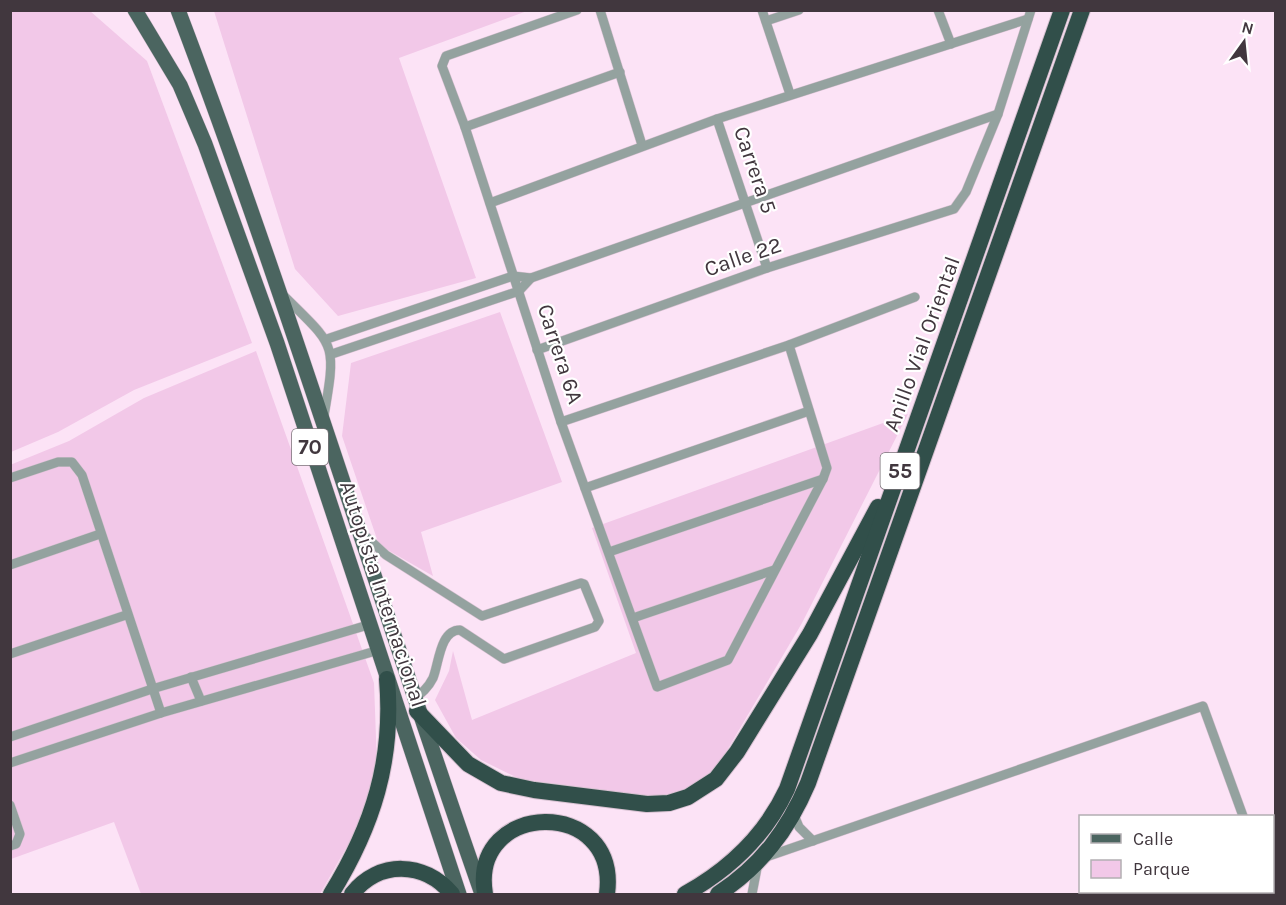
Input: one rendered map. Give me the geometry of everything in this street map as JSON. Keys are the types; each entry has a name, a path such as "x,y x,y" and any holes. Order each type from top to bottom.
{"highway":[{"name":"Anillo Vial Oriental","path":"686,894 710,880 739,857 756,840 776,812 804,744 839,638 1062,10"},
{"name":"Anillo Vial Oriental","path":"718,894 757,864 794,815 823,743 1082,10"},
{"path":"415,705 468,764 501,783 534,790 647,804 678,801 700,792 716,779 737,752 810,634 882,498 897,479"},
{"path":"331,894 361,842 376,800 388,732 387,679"},
{"path":"483,894 485,869 497,844 519,827 546,821 572,827 594,844 607,868 607,894"},
{"path":"736,894 757,864"},
{"path":"352,894 374,875 402,868 430,875 452,894"}],"main road":[{"name":"Autopista Internacional","path":"135,10 180,85 205,144 277,343 368,625 459,894"},
{"name":"Autopista Internacional","path":"178,10 278,290 415,705 483,894"}],"street":[{"name":"Carrera 6A","path":"577,10 446,56 442,66 465,127 561,422 657,687 728,660 774,570"},
{"path":"600,10 642,145"},
{"path":"762,10 790,94"},
{"path":"766,21 799,10"},
{"path":"938,10 951,44"},
{"path":"327,339 513,276 531,278 999,114 1030,15"},
{"path":"490,203 717,118 951,44 1030,15"},
{"path":"465,127 620,72"},
{"name":"Calle 22","path":"537,350 768,268 954,209 961,203 999,114"},
{"name":"Carrera 5","path":"717,118 768,268"},
{"path":"332,354 519,291 531,278"},
{"path":"278,290 327,339 332,354 323,422"},
{"path":"561,422 789,345 915,297"},
{"path":"633,618 774,570 827,468 789,345"},
{"path":"585,488 808,411"},
{"path":"10,478 58,462 72,462 81,475 126,615 161,713"},
{"path":"609,552 823,479"},
{"path":"358,529 386,555 483,616 578,582 584,584 599,621 595,627 504,659 455,629 447,635 433,678 415,705"},
{"path":"10,565 100,534"},
{"path":"10,654 126,615"},
{"path":"10,737 152,689 368,625"},
{"path":"10,763 161,713 378,650"},
{"path":"191,677 201,702"},
{"path":"752,894 757,864 813,841 1203,706 1243,815"},
{"path":"10,805 20,834 16,844 10,846"},
{"path":"794,815 799,827 813,841"}],"green space":[{"path":"11,10 90,11 147,61 252,343 134,390 58,432 11,452"},
{"path":"214,11 527,11 399,58 476,278 338,316 295,269"},
{"path":"500,312 562,482 421,532 433,576 379,545 342,436 351,363"},
{"path":"256,351 374,683 377,765 366,813 320,894 141,894 114,822 11,859 10,465 69,441 144,398"},
{"path":"908,414 802,623 709,781 665,798 520,779 481,760 456,738 435,700 449,671 453,651 472,720 636,653 592,528"}]}
